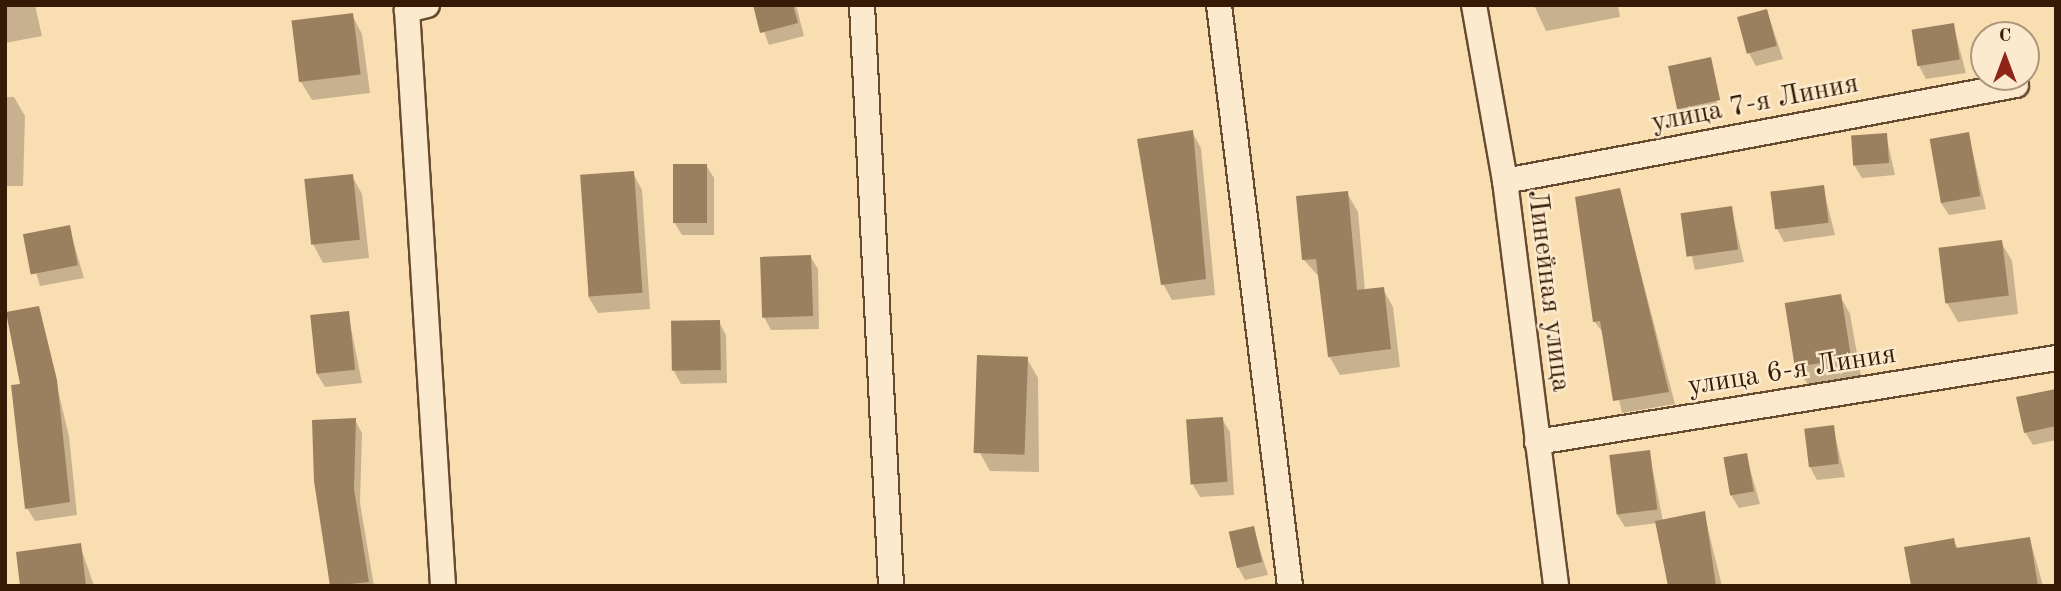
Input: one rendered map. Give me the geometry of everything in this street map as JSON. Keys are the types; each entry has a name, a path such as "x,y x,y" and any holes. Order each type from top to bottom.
{"street":[{"path":"427,5 407,10 443,586"},
{"path":"862,5 891,586"},
{"path":"1219,5 1290,586"},
{"name":"Линейная улица","path":"1474,5 1504,181 1556,586"},
{"name":"улица 7-я Линия","path":"1504,181 1984,91"},
{"name":"улица 6-я Линия","path":"1537,442 2056,358"}],"building":[{"path":"753,5 793,5 798,23 760,33"},
{"path":"1767,9 1777,46 1747,54 1737,17"},
{"path":"353,13 361,75 299,82 291,21"},
{"path":"1954,23 1960,60 1917,66 1912,30"},
{"path":"1711,57 1720,100 1677,109 1668,66"},
{"path":"1193,130 1206,279 1161,285 1137,139"},
{"path":"1969,132 1980,196 1941,203 1930,139"},
{"path":"1887,133 1889,163 1853,165 1851,136"},
{"path":"673,164 707,164 707,223 673,223"},
{"path":"634,171 643,293 589,296 580,175"},
{"path":"353,174 360,240 311,245 304,179"},
{"path":"1824,185 1829,223 1775,229 1770,192"},
{"path":"1620,188 1669,392 1613,401 1600,321 1593,322 1575,197"},
{"path":"1348,191 1357,290 1384,287 1391,349 1328,357 1316,259 1302,260 1296,196"},
{"path":"1732,206 1738,250 1687,257 1681,213"},
{"path":"70,225 78,265 31,274 23,234"},
{"path":"2002,240 2009,296 1945,303 1938,248"},
{"path":"811,255 813,316 762,318 760,257"},
{"path":"1841,294 1851,358 1795,367 1785,303"},
{"path":"39,306 57,380 70,502 25,509 11,385 20,384 6,312"},
{"path":"349,311 355,370 316,374 310,315"},
{"path":"720,320 721,370 672,371 671,321"},
{"path":"977,355 1028,357 1025,455 974,453"},
{"path":"2056,389 2056,426 2024,433 2016,397"},
{"path":"1223,417 1228,482 1191,484 1186,420"},
{"path":"356,418 354,489 369,582 330,586 314,481 312,420"},
{"path":"1834,425 1839,464 1809,467 1804,429"},
{"path":"1650,450 1657,510 1617,515 1609,455"},
{"path":"1747,453 1754,491 1730,496 1723,457"},
{"path":"1705,511 1716,586 1668,586 1655,521"},
{"path":"1254,526 1262,562 1237,568 1229,532"},
{"path":"2030,537 2038,586 1911,586 1904,547 1954,538 1956,548"},
{"path":"81,543 86,586 20,586 16,552"}]}
